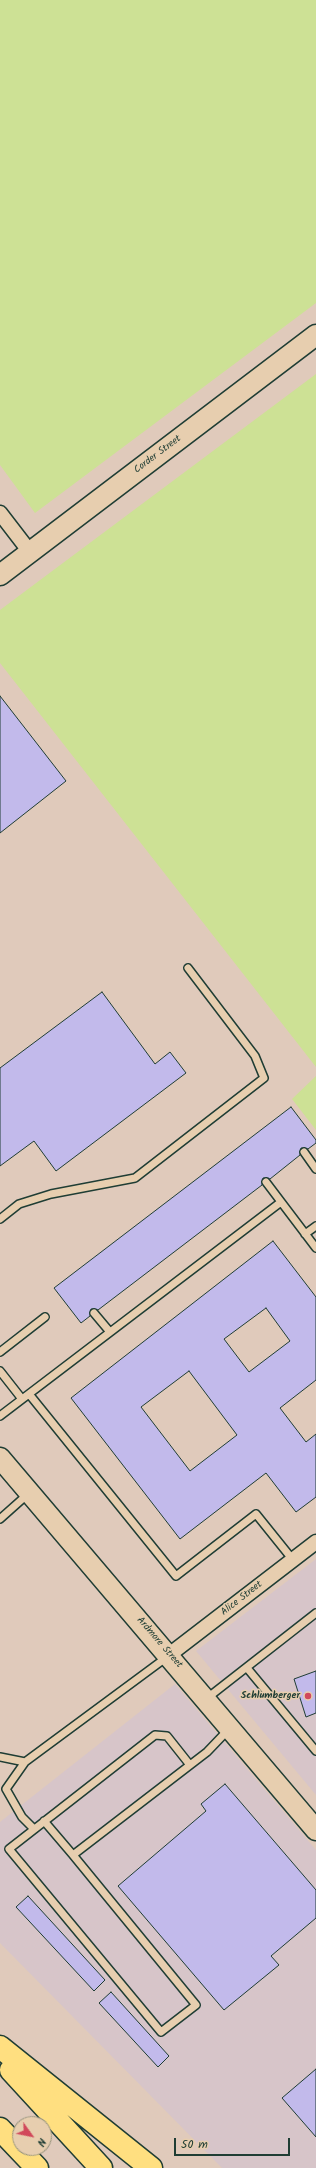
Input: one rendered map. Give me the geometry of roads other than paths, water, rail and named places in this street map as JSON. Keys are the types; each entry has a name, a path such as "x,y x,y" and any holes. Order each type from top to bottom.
{"highway":[{"path":"0,2047 151,2168"},
{"path":"0,2058 101,2168"},
{"path":"0,2129 37,2168"}],"street":[{"name":"Corder Street","path":"0,575 316,336"},
{"path":"0,513 30,552"},
{"name":"Ardmore Street","path":"0,1458 314,1823"},
{"name":"Alice Street","path":"169,1655 316,1542"}],"lane":[{"path":"0,1219 18,1204 51,1194 135,1178 264,1078 255,1056 188,968"},
{"path":"304,1152 316,1169"},
{"path":"266,1182 316,1248"},
{"path":"0,1416 281,1202"},
{"path":"305,1234 316,1226"},
{"path":"94,1313 110,1332"},
{"path":"0,1352 45,1317"},
{"path":"0,1371 22,1399"},
{"path":"29,1394 176,1576 256,1514 293,1560"},
{"path":"0,1519 30,1493"},
{"path":"206,1699 316,1613"},
{"path":"34,1829 22,1817 6,1789 25,1762 169,1655"},
{"path":"247,1668 316,1751"},
{"path":"73,1855 207,1752 230,1727"},
{"path":"44,1821 196,2005 161,2032 9,1849 44,1821 155,1735 167,1736 190,1765"},
{"path":"0,1757 25,1762"}],"place":[{"name":"Schlumberger","path":"308,1696"}]}
